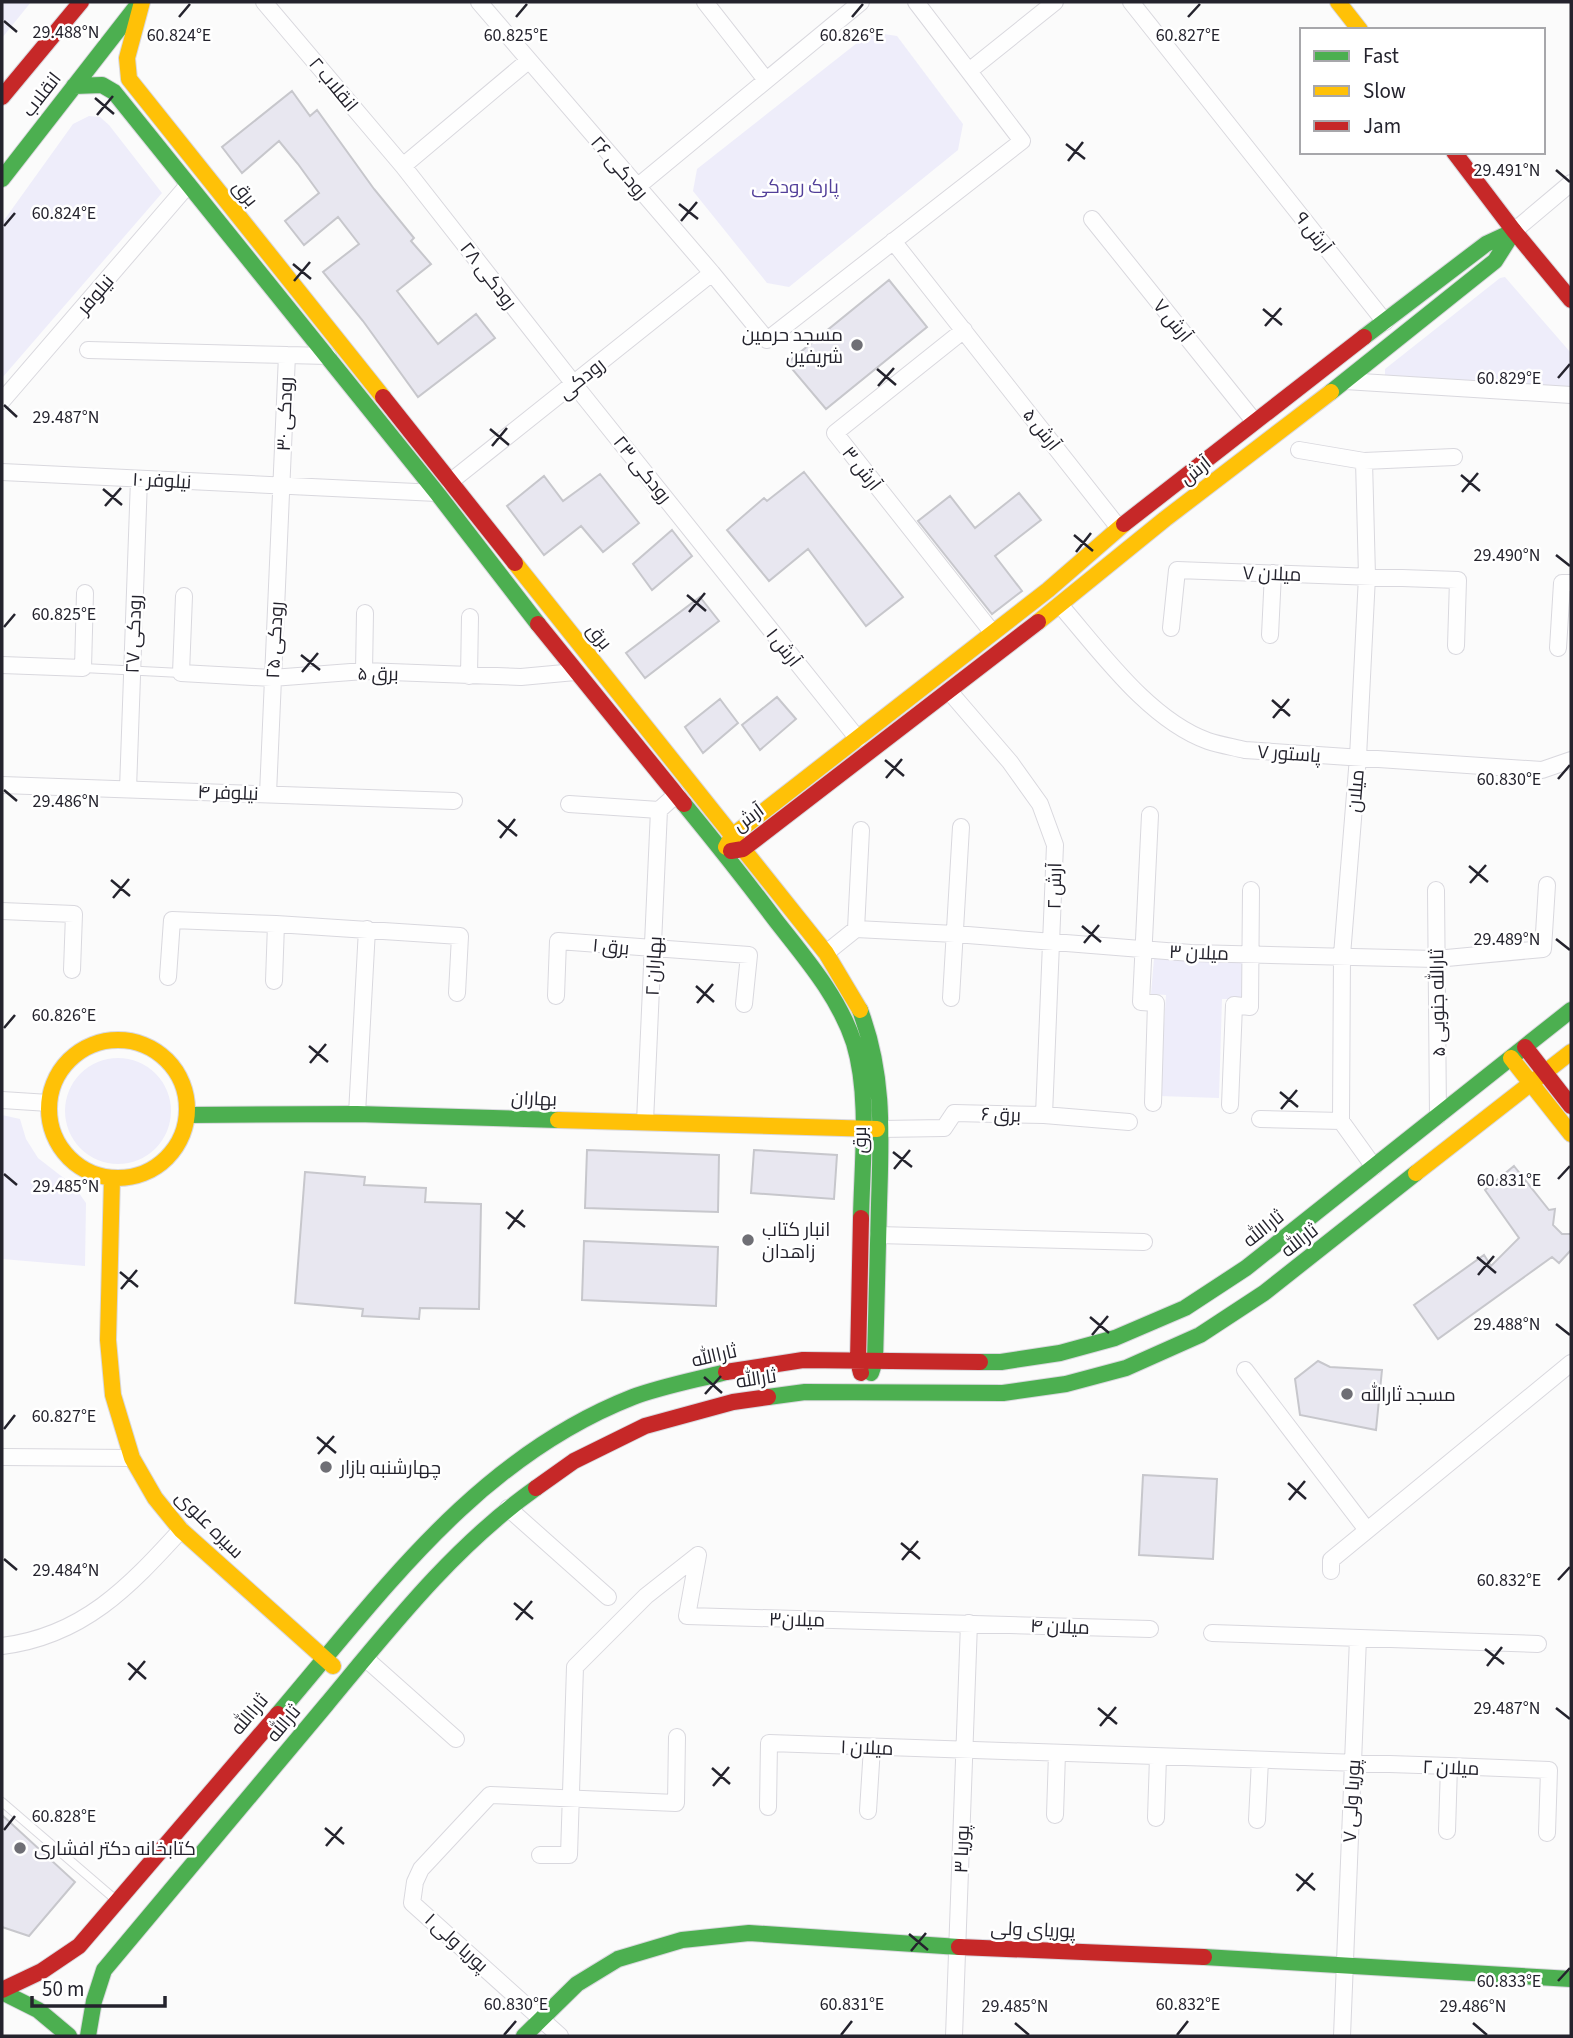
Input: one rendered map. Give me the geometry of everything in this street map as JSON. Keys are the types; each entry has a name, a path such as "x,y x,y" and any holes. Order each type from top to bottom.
{"street":[{"name":"انقلاب","path":"2,97 81,2"},
{"name":"انقلاب","path":"2,179 141,2"},
{"name":"برق","path":"141,2 127,58 129,79 826,953 858,1005 871,1039 878,1075 880,1129 875,1361 866,1392"},
{"name":"انقلاب ۲","path":"264,2 403,166"},
{"name":"رودکی ۲۶","path":"479,2 767,340 893,241"},
{"path":"705,2 766,80"},
{"path":"637,187 862,2"},
{"path":"893,241 1022,141 916,2"},
{"path":"969,71 1055,2"},
{"name":"آرش ۹","path":"1131,2 1385,322"},
{"path":"1338,2 1358,28"},
{"path":"403,166 528,61"},
{"name":"برق","path":"74,86 102,85 114,92 437,493 575,672 677,794 807,960 842,1013 854,1044 861,1077 863,1129 858,1361 866,1392"},
{"path":"1456,154 1571,300"},
{"name":"رودکی ۲۸","path":"403,166 574,384"},
{"path":"188,185 203,172"},
{"name":"آرش","path":"723,853 732,836 1048,590 1119,528 1254,421 1486,244 1514,231 1571,183"},
{"name":"نیلوفر","path":"2,401 188,185"},
{"name":"آرش ۷","path":"1092,219 1254,421"},
{"name":"آرش","path":"723,853 743,849 1345,381 1495,261 1514,231"},
{"name":"آرش ۵","path":"893,241 1119,528"},
{"name":"رودکی","path":"450,482 712,273"},
{"name":"آرش ۳","path":"964,330 835,433 992,632"},
{"name":"رودکی ۳۰","path":"88,349 287,355 281,485"},
{"path":"287,355 328,356"},
{"path":"1345,381 1571,395"},
{"name":"رودکی ۲۳","path":"574,384 711,554"},
{"path":"1299,450 1364,461 1454,457"},
{"name":"میلان","path":"1341,1121 1342,955 1358,757 1367,576 1364,461"},
{"name":"نیلوفر ۱۰","path":"2,472 437,493"},
{"name":"رودکی ۲۷","path":"128,789 139,479"},
{"path":"437,493 450,482"},
{"name":"رودکی ۲۵","path":"268,794 281,485"},
{"name":"آرش ۱","path":"711,554 858,739"},
{"name":"میلان ۷","path":"1171,628 1177,570 1458,580 1456,646"},
{"path":"1270,635 1273,573"},
{"path":"1558,648 1567,583"},
{"path":"1048,590 1060,605"},
{"path":"2,665 83,668 85,593"},
{"path":"181,674 184,596"},
{"name":"پاستور ۷","path":"1060,605 1126,682 1155,710 1199,737 1245,750 1542,770 1571,760"},
{"path":"364,671 365,613"},
{"path":"469,676 470,617"},
{"name":"برق ۵","path":"181,674 272,678 364,671 521,677 575,672"},
{"path":"936,677 949,691"},
{"name":"آرش ۲","path":"949,691 1010,762 1040,804 1055,845 1044,1115"},
{"name":"نیلوفر ۴","path":"2,785 454,801"},
{"path":"569,804 659,810 677,794"},
{"name":"بهاران ۲","path":"645,1122 659,810"},
{"path":"1150,815 1141,1002 1156,1003 1153,1103"},
{"path":"951,998 961,827"},
{"path":"826,953 856,929 861,830"},
{"name":"میلان ۳","path":"856,929 955,934 1142,950 1436,959 1544,949 1547,885"},
{"path":"1230,1105 1234,1005 1250,1007 1251,890"},
{"name":"ثارالله جنوبی ۵","path":"1436,890 1438,1116"},
{"path":"2,911 74,914 72,970"},
{"path":"168,977 172,920 367,929 460,936 457,993"},
{"path":"274,981 276,924"},
{"path":"357,1114 367,929"},
{"name":"برق ۱","path":"556,996 558,941 749,955 744,1004"},
{"name":"ثاراالله","path":"2,1991 24,1983 48,1969 79,1946 430,1537 488,1483 558,1434 634,1397 726,1372 803,1360 1000,1362 1060,1353 1115,1338 1185,1308 1246,1268 1571,1010"},
{"path":"123,1041 144,1045 163,1057 177,1073 185,1094 187,1115 181,1136 170,1154 162,1161 134,1177 112,1178 91,1173 72,1161 58,1145 50,1125 49,1103 54,1082 65,1064 82,1050 102,1042 123,1041"},
{"path":"1525,1047 1568,1102"},
{"name":"ثارالله","path":"88,2036 94,2001 104,1970 365,1658 452,1559 508,1508 574,1461 645,1426 733,1402 805,1392 1003,1393 1066,1384 1126,1368 1200,1335 1265,1293 1571,1052"},
{"path":"1511,1058 1571,1134"},
{"path":"2,1100 49,1103"},
{"path":"1552,1109 1559,1100 1568,1102"},
{"name":"برق ۶","path":"880,1129 944,1128 954,1113 1044,1115 1129,1122"},
{"name":"بهاران","path":"187,1115 357,1114 880,1129"},
{"path":"1260,1119 1341,1121 1374,1167"},
{"name":"سیره علوی","path":"112,1178 108,1340 113,1395 132,1458 155,1498 181,1530 348,1679"},
{"path":"878,1235 1143,1242"},
{"path":"1331,1572 1331,1560 1571,1363"},
{"path":"1245,1370 1367,1531"},
{"path":"2,1457 132,1458"},
{"path":"508,1508 608,1597"},
{"path":"2,1646 25,1643 89,1616 135,1581 181,1530"},
{"name":"میلان۳","path":"572,1799 575,1667 646,1596 698,1555 687,1616 970,1623"},
{"name":"میلان ۴","path":"970,1623 1150,1629"},
{"name":"پوریا ۳","path":"954,2036 970,1623"},
{"path":"1212,1633 1538,1644"},
{"name":"پوریا ولی ۷","path":"1342,2036 1358,1638"},
{"path":"365,1658 457,1739"},
{"path":"540,1855 569,1855 572,1799 676,1803 677,1737"},
{"name":"میلان ۱","path":"768,1807 769,1743 965,1750"},
{"path":"868,1811 872,1747"},
{"path":"965,1750 1353,1763"},
{"path":"1055,1815 1058,1753"},
{"path":"1156,1818 1158,1757"},
{"path":"1257,1820 1260,1760"},
{"name":"میلان ۲","path":"1353,1763 1549,1770 1547,1833"},
{"path":"1447,1831 1449,1766"},
{"name":"پوریا ولی ۱","path":"541,2017 412,1903 415,1882 421,1869 490,1795 572,1799"},
{"name":"پوریای ولی","path":"524,2036 577,1984 618,1959 682,1940 749,1933 958,1947 1344,1964 1571,1979"},
{"path":"2,1991 37,2007 54,2019 69,2036"},
{"path":"541,2017 560,2036"}],"lane":[{"path":"83,668 181,674"},
{"path":"2,1802 117,1901"}],"green space":[{"path":"2,2 31,2 2,38"},
{"name":"پارک رودکی","path":"871,32 897,36 963,124 958,150 789,287 767,283 693,191 697,169"},
{"path":"89,116 100,117 109,125 162,193 2,378 2,223 73,124"},
{"path":"1505,277 1571,353 1571,386 1561,391 1385,378 1385,369 1500,278"},
{"path":"1154,958 1243,963 1243,999 1222,999 1219,1098 1159,1096 1166,995 1151,994"},
{"path":"118,1058 138,1062 156,1073 167,1091 171,1111 167,1131 156,1149 138,1160 118,1164 98,1160 80,1149 69,1131 65,1111 69,1091 80,1073 98,1062"},
{"path":"2,1115 20,1119 26,1139 38,1158 74,1186 86,1203 85,1266 2,1259"}],"building":[{"path":"292,91 310,116 317,110 374,189 414,238 411,241 431,264 397,291 438,344 476,314 495,338 418,397 363,321 323,272 359,244 338,217 304,245 285,221 319,193 298,164 279,141 242,173 222,147"},
{"name":"مسجد حرمین شریفین","path":"889,280 927,327 826,409 787,363"},
{"path":"804,472 903,597 866,626 808,549 769,581 727,530 764,498 767,501"},
{"path":"600,474 639,523 603,552 581,526 544,555 507,506 544,476 563,501"},
{"path":"1019,493 1041,520 995,556 1022,591 992,614 918,521 950,496 975,528"},
{"path":"672,530 692,556 652,590 633,564"},
{"path":"700,597 719,621 645,678 626,653"},
{"path":"777,697 796,719 760,750 742,725"},
{"path":"720,699 738,723 703,753 685,727"},
{"path":"587,1150 719,1155 718,1212 585,1208"},
{"path":"754,1150 837,1155 834,1199 751,1193"},
{"path":"1514,1166 1549,1210 1555,1209 1553,1225 1562,1234 1571,1234 1571,1250 1559,1263 1552,1257 1438,1339 1414,1305 1484,1255 1491,1266 1519,1238 1485,1190"},
{"path":"305,1172 365,1177 364,1185 426,1188 425,1202 481,1204 479,1309 420,1308 419,1319 362,1316 363,1309 295,1303"},
{"path":"584,1241 718,1247 716,1306 582,1300"},
{"path":"1318,1361 1330,1367 1382,1370 1376,1430 1300,1415 1295,1379"},
{"path":"1143,1475 1217,1479 1213,1559 1139,1555"},
{"name":"کتابخانه دکتر افشاری","path":"2,1815 75,1882 29,1936 2,1927"}],"traffic: fast":[{"path":"2,179 136,7"},
{"path":"74,86 102,85 114,92 437,493 538,624"},
{"path":"1364,337 1486,244 1514,231"},
{"path":"1331,392 1495,261 1514,231"},
{"path":"684,804 810,964 831,994 848,1026 859,1063 864,1107 861,1218"},
{"path":"860,1010 874,1059 880,1106 875,1361 871,1373"},
{"path":"980,1362 1001,1362 1060,1353 1115,1338 1185,1308 1246,1268 1571,1010"},
{"path":"187,1115 357,1114 558,1120"},
{"path":"768,1397 805,1392 1003,1393 1066,1384 1126,1368 1200,1335 1264,1293 1416,1173"},
{"path":"278,1714 395,1576 436,1532 526,1455 577,1423 633,1397 726,1372"},
{"path":"88,2036 94,2001 104,1970 424,1590 477,1536 536,1488"},
{"path":"524,2036 577,1984 618,1959 682,1940 749,1933 959,1947"},
{"path":"1204,1957 1571,1979"},
{"path":"2,1992 38,2010 69,2036"}],"traffic: slow":[{"path":"142,2 127,58 129,79 383,397"},
{"path":"1338,2 1358,28"},
{"path":"1038,622 1165,519 1331,392"},
{"path":"726,847 732,836 1048,590 1124,524"},
{"path":"515,563 826,953 860,1010"},
{"path":"118,1040 144,1046 166,1061 181,1083 187,1109 181,1135 166,1157 144,1172 118,1178 92,1172 70,1157 55,1135 49,1109 55,1083 70,1061 92,1046 118,1040"},
{"path":"1416,1173 1571,1052"},
{"path":"1511,1058 1571,1134"},
{"path":"558,1120 877,1129"},
{"path":"112,1178 108,1340 113,1395 132,1458 155,1498 181,1530 333,1666"}],"traffic: jam":[{"path":"2,97 81,2"},
{"path":"1456,154 1571,300"},
{"path":"1124,524 1364,337"},
{"path":"383,397 515,563"},
{"path":"731,851 743,849 1038,622"},
{"path":"538,624 684,804"},
{"path":"1525,1047 1571,1106"},
{"path":"861,1218 858,1361 861,1373"},
{"path":"726,1372 803,1360 980,1362"},
{"path":"536,1488 574,1461 645,1426 733,1402 768,1397"},
{"path":"2,1990 42,1971 79,1946 278,1714"},
{"path":"959,1947 1204,1957"}],"place":[{"name":"مسجد حرمین شریفین","path":"857,345"},
{"name":"انبار کتاب زاهدان","path":"748,1240"},
{"name":"مسجد ثارالله","path":"1347,1394"},
{"name":"چهارشنبه بازار","path":"326,1467"},
{"name":"کتابخانه دکتر افشاری","path":"20,1848"}]}
